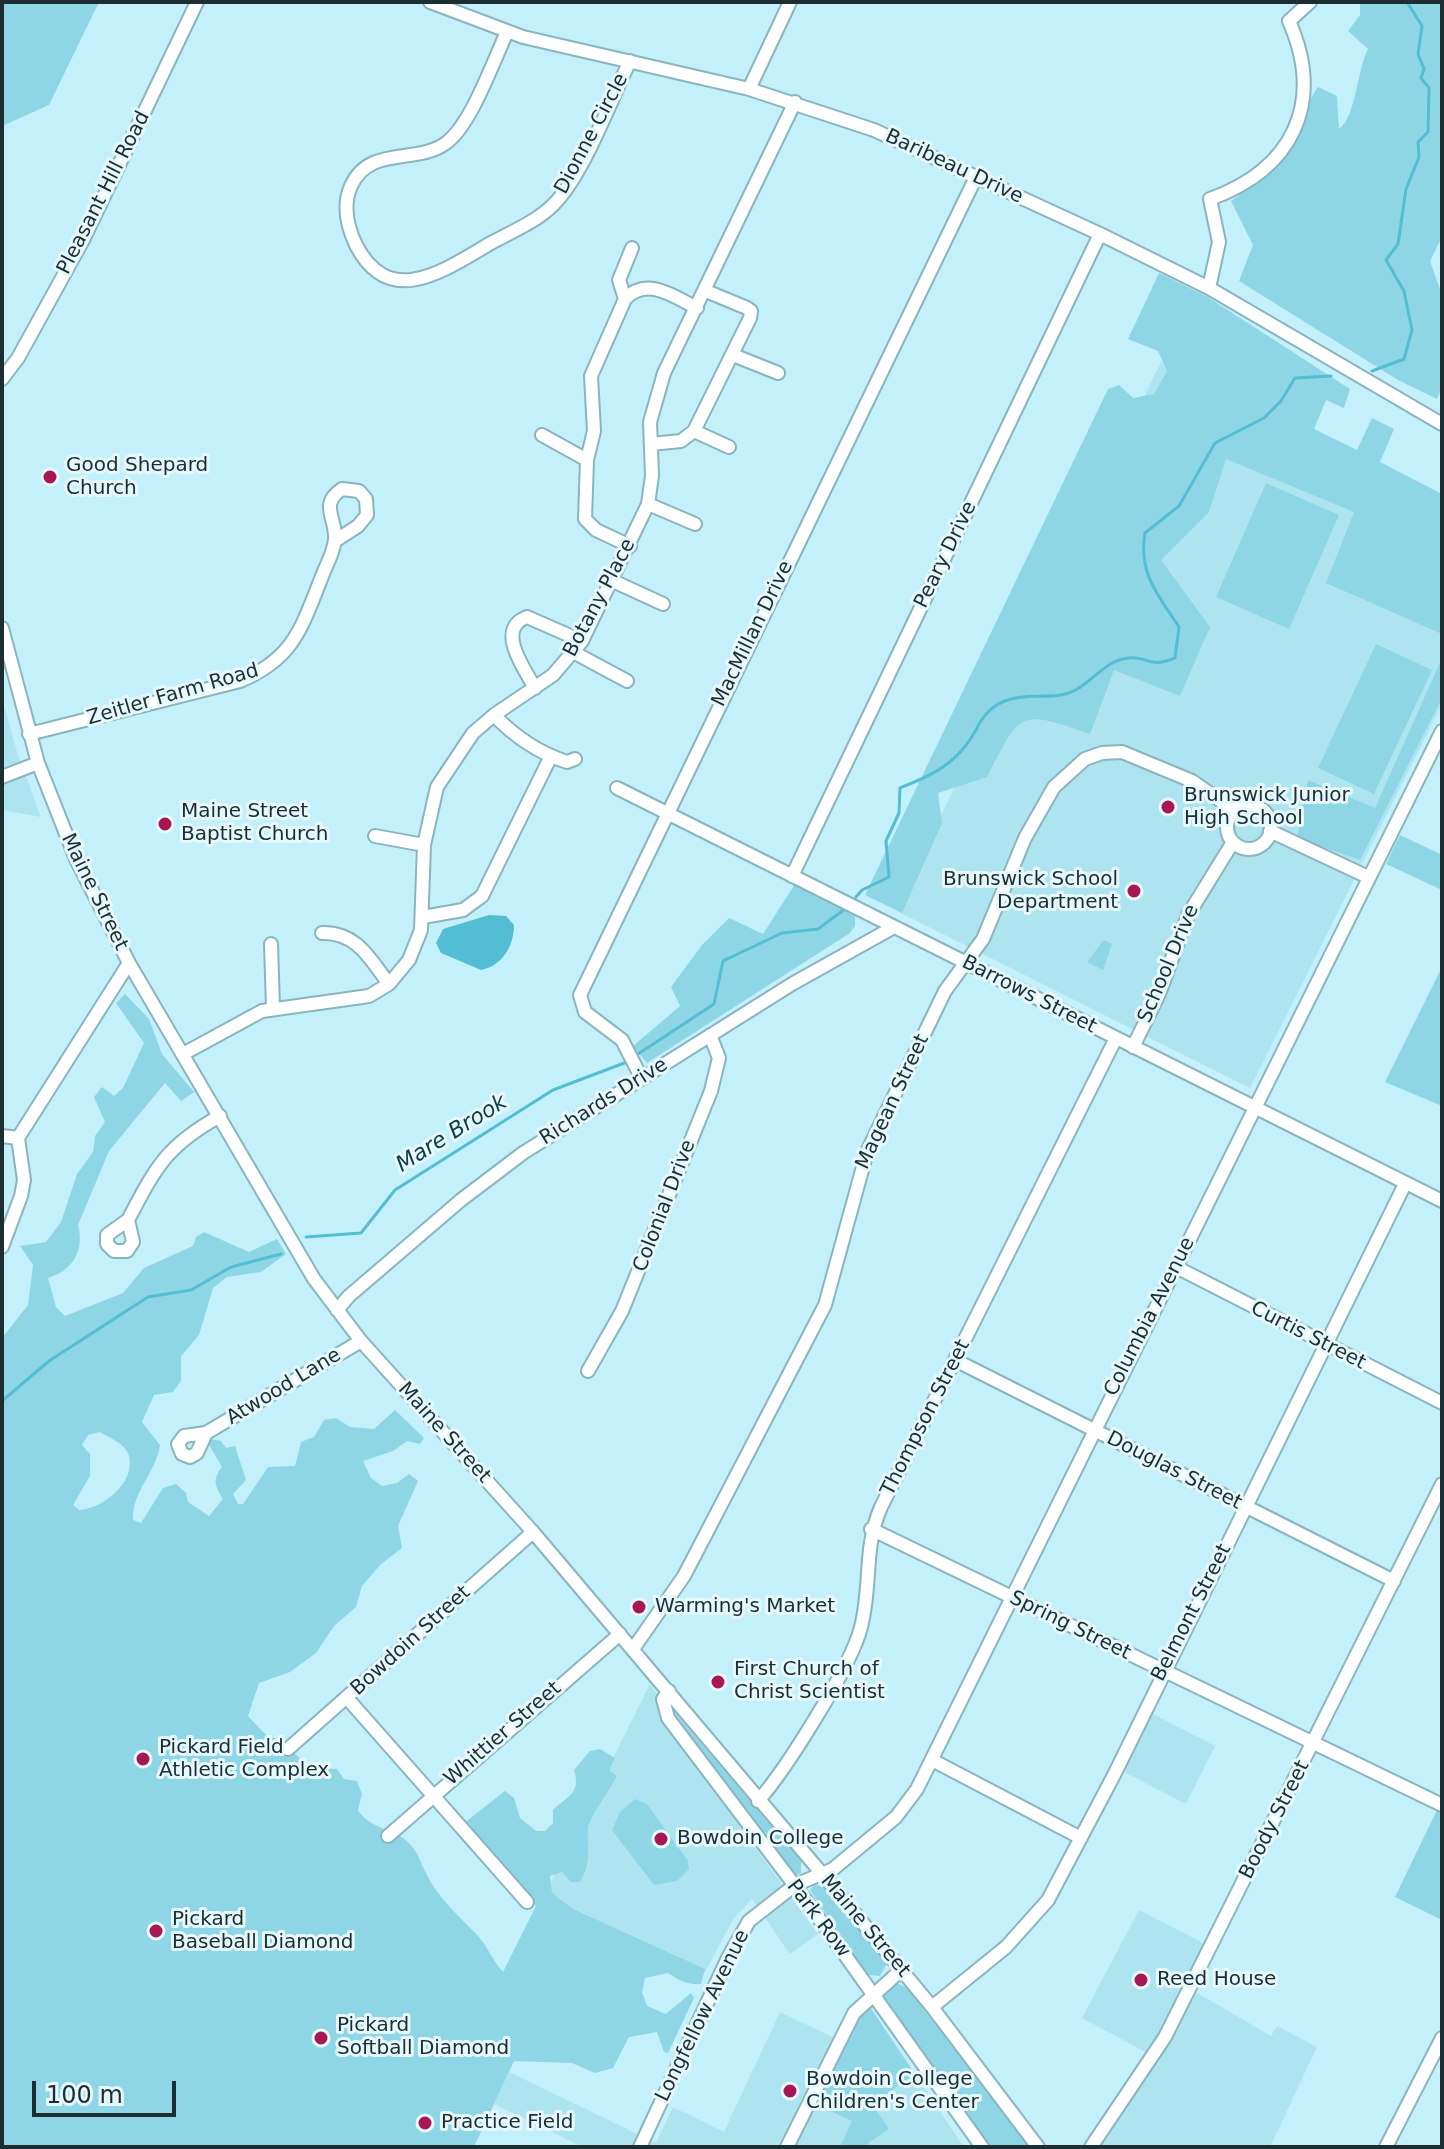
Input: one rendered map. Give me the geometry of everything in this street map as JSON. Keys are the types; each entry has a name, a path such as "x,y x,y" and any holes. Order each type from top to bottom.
{"street":[{"name":"Pleasant Hill Road","path":"2,379 18,358 89,229 197,2"},
{"name":"Baribeau Drive","path":"430,2 507,32 749,89 874,130 1209,288 1442,424"},
{"path":"749,89 790,2"},
{"path":"1209,288 1219,242 1210,199 1230,192 1267,168 1284,149 1301,110 1303,66 1289,21 1310,2"},
{"name":"Dionne Circle","path":"507,32 451,139 426,152 379,160 359,174 350,187 346,213 354,241 373,267 391,278 412,281 437,273 550,208 570,182 630,61"},
{"name":"Botany Place","path":"389,984 414,950 423,917 424,845 429,810 446,769 473,733 535,688 578,647 613,581 648,504 653,404 795,102"},
{"name":"MacMillan Drive","path":"642,1079 622,1040 585,1012 580,995 976,177"},
{"name":"Peary Drive","path":"792,876 1100,234"},
{"path":"625,299 619,280 632,248"},
{"path":"630,546 596,530 585,519 587,460 594,431 591,376 625,299 640,287 655,288 697,308"},
{"path":"651,444 681,441 694,431 733,355 751,311 706,291"},
{"path":"733,355 778,373"},
{"path":"694,431 729,447"},
{"path":"542,435 587,460"},
{"path":"648,504 695,524"},
{"name":"Zeitler Farm Road","path":"29,734 240,681 271,667 298,634 335,541"},
{"path":"613,581 663,604"},
{"path":"535,688 510,634 514,625 527,617 627,681"},
{"name":"Maine Street","path":"2,628 38,763 76,859 129,963 314,1279 361,1341 533,1532 822,1874 932,2007 1038,2147"},
{"path":"494,715 530,745 567,762 575,759"},
{"name":"Columbia Avenue","path":"822,1874 833,1869 896,1817 932,1760 1010,1597 1442,731"},
{"name":"Magean Street","path":"633,1649 684,1576 822,1313 832,1289 867,1152 945,991 983,939 1025,838 1064,774 1085,759 1112,752 1132,755 1192,781 1234,810 1249,805 1260,808 1268,816 1270,831 1368,877"},
{"path":"423,917 463,910 482,896 551,756"},
{"path":"2,777 38,763"},
{"name":"Barrows Street","path":"617,788 1442,1201"},
{"path":"1234,810 1227,825 1233,842 1254,848 1266,840 1270,831"},
{"path":"375,836 424,845"},
{"name":"School Drive","path":"1133,1047 1159,994 1188,915 1233,842"},
{"name":"Richards Drive","path":"337,1310 349,1296 501,1168 710,1035 836,958 894,927"},
{"path":"183,1054 251,1015 273,1008 360,999 389,984 355,942 340,934 322,933"},
{"path":"271,944 273,1008"},
{"path":"2,1247 24,1180 18,1138 129,963"},
{"name":"Colonial Drive","path":"588,1371 622,1311 711,1091 719,1058 710,1035"},
{"name":"Thompson Street","path":"758,1801 785,1765 856,1644 863,1620 871,1529 1116,1038"},
{"path":"128,1220 164,1156 183,1138 220,1116"},
{"path":"2,1136 18,1138"},
{"name":"Belmont Street","path":"932,2007 1027,1927 1048,1900 1405,1184"},
{"name":"Curtis Street","path":"1176,1267 1442,1403"},
{"name":"Atwood Lane","path":"206,1433 361,1341"},
{"name":"Douglas Street","path":"955,1360 1394,1581"},
{"name":"Boody Street","path":"1091,2147 1165,2037 1442,1484"},
{"name":"Spring Street","path":"871,1529 1442,1805"},
{"name":"Bowdoin Street","path":"288,1749 533,1532"},
{"name":"Whittier Street","path":"388,1836 620,1634"},
{"name":"Park Row","path":"669,1691 663,1699 668,1718 795,1885 982,2147"},
{"path":"347,1698 527,1902"},
{"path":"932,1760 1081,1838"},
{"name":"Longfellow Avenue","path":"640,2147 740,1935 760,1909 795,1885 822,1874"},
{"path":"787,2147 854,2013 901,1970"},
{"path":"1386,2147 1442,2038"}],"shaded area":[{"path":"2,2 99,2 49,105 2,126"},
{"path":"1360,2 1442,2 1442,237 1430,261 1442,295 1442,388 1437,399 1398,380 1239,281 1253,245 1231,201 1268,174 1291,150 1318,87 1337,96 1339,129 1345,123 1368,49 1348,31 1360,15"},
{"path":"1159,273 1206,296 1350,389 1344,408 1326,400 1314,429 1357,450 1372,418 1394,429 1380,462 1442,494 1442,634 1326,583 1354,512 1226,459 1209,512 1161,560 1210,627 1180,696 1114,670 1090,734 1048,721 1024,721 1007,739 987,777 938,793 942,823 902,913 865,895 1108,389 1119,385 1133,398 1154,394 1167,371 1158,351 1128,339"},
{"name":"Brunswick Junior High School","path":"1161,362 1442,502 1442,704 1250,1088 895,910"},
{"path":"1266,483 1339,515 1289,629 1216,597"},
{"path":"1376,644 1432,670 1374,794 1318,768"},
{"path":"1442,658 1442,698 1360,860 1297,838 1308,780 1375,808"},
{"path":"2,698 17,752 41,817 2,810"},
{"path":"1400,835 1442,855 1442,890 1386,864"},
{"path":"795,884 855,916 855,926 850,933 647,1063 633,1046 680,1006 671,987 702,945 729,918 763,934"},
{"path":"489,915 506,916 514,925 512,940 501,960 481,970 441,953 436,943 443,929"},
{"path":"1104,940 1112,944 1103,970 1087,962"},
{"path":"1442,967 1442,1106 1385,1082"},
{"name":"Pickard Field Athletic Complex","path":"125,994 149,1019 162,1054 194,1092 181,1101 165,1083 109,1151 78,1225 80,1243 75,1259 64,1270 48,1278 56,1307 65,1316 123,1293 144,1268 193,1246 196,1237 204,1232 249,1252 277,1239 286,1254 261,1272 227,1277 213,1288 199,1335 181,1356 181,1381 173,1392 154,1395 142,1422 160,1445 136,1500 133,1520 141,1523 163,1488 176,1484 186,1493 188,1502 209,1516 223,1499 216,1483 222,1467 208,1443 211,1439 221,1441 226,1448 235,1446 246,1480 233,1494 238,1504 243,1504 268,1467 295,1466 301,1442 314,1437 324,1420 336,1418 350,1427 374,1429 395,1410 424,1438 420,1444 407,1441 393,1451 363,1461 371,1478 382,1486 397,1483 409,1474 418,1481 398,1526 402,1548 380,1565 362,1586 356,1607 334,1626 316,1653 290,1672 259,1683 248,1716 265,1734 281,1741 311,1768 337,1769 344,1779 357,1781 362,1794 358,1810 363,1817 409,1843 437,1892 479,1937 503,1972 536,1906 464,1823 505,1791 514,1798 520,1818 536,1831 545,1831 553,1823 553,1810 575,1789 574,1770 590,1751 600,1749 615,1758 609,1770 617,1776 589,1824 586,1869 580,1882 571,1882 562,1872 550,1876 552,1893 573,1909 705,1969 701,1984 683,1982 668,1973 645,1978 642,1992 647,2006 666,2014 691,1993 694,1998 668,2053 664,2052 657,2032 629,2037 613,2068 595,2073 572,2063 514,2061 474,2147 2,2147 2,1338 28,1305 33,1265 20,1246 46,1242 61,1222 77,1174 93,1152 95,1136 105,1122 94,1097 102,1087 114,1096 123,1088 144,1043 116,1003","holes":["100,1432 121,1445 129,1456 130,1466 122,1485 107,1500 79,1510 73,1505 90,1476 90,1454 82,1445 88,1435"]},
{"name":"Bowdoin College","path":"650,1684 659,1697 662,1719 818,1934 790,1954 752,1899 734,1918 705,1972 544,1896"},
{"path":"670,1707 801,1861 801,1873 793,1876"},
{"path":"1151,1713 1215,1746 1186,1804 1122,1771"},
{"path":"635,1799 647,1804 688,1861 689,1869 677,1881 654,1885 612,1830 620,1812"},
{"path":"1437,1810 1442,1812 1442,1920 1395,1897"},
{"path":"815,1884 824,1887 887,1963 880,1976 868,1975 810,1890"},
{"path":"1139,1910 1207,1945 1187,1987 1271,2036 1277,2026 1317,2047 1270,2147 1096,2147 1157,2058 1082,2018"},
{"path":"897,1983 907,1988 1030,2147 988,2147 883,1998 883,1992"},
{"path":"868,2004 964,2147 583,2147 494,2104 509,2072 656,2143 673,2107 724,2132 780,2012 845,2043"},
{"path":"868,2004 915,2074 872,2104 889,2129 868,2143 871,2147 840,2147 852,2121 817,2105 855,2021"}],"waterway":[{"name":"Mare Brook","path":"1372,371 1404,359 1412,330 1404,291 1386,260 1398,244 1406,189 1419,157 1418,142 1428,132 1429,88 1421,78 1424,69 1418,54 1422,26 1407,2"},
{"name":"Mare Brook","path":"856,897 862,890 889,877 886,841 899,813 900,788 949,763 996,705 1013,699 1073,691 1120,660 1136,658 1159,662 1175,658 1179,627 1157,594 1147,572 1145,533 1179,506 1215,443 1264,418 1281,401 1295,378 1331,376"},
{"name":"Mare Brook","path":"638,1054 714,1004 723,961 782,933 818,929 845,909"},
{"name":"Mare Brook","path":"306,1237 361,1233 395,1190 553,1090 627,1062"},
{"name":"Mare Brook","path":"2,1401 49,1361 148,1297 191,1290 231,1267 281,1254"}],"place":[{"name":"Good Shepard Church","path":"50,477"},
{"name":"Brunswick Junior High School","path":"1168,807"},
{"name":"Maine Street Baptist Church","path":"165,824"},
{"name":"Brunswick School Department","path":"1134,891"},
{"name":"Warming's Market","path":"639,1607"},
{"name":"First Church of Christ Scientist","path":"718,1682"},
{"name":"Pickard Field Athletic Complex","path":"143,1759"},
{"name":"Bowdoin College","path":"661,1839"},
{"name":"Pickard Baseball Diamond","path":"156,1931"},
{"name":"Reed House","path":"1141,1980"},
{"name":"Pickard Softball Diamond","path":"321,2038"},
{"name":"Bowdoin College Children's Center","path":"790,2091"},
{"name":"Practice Field","path":"425,2123"}]}
